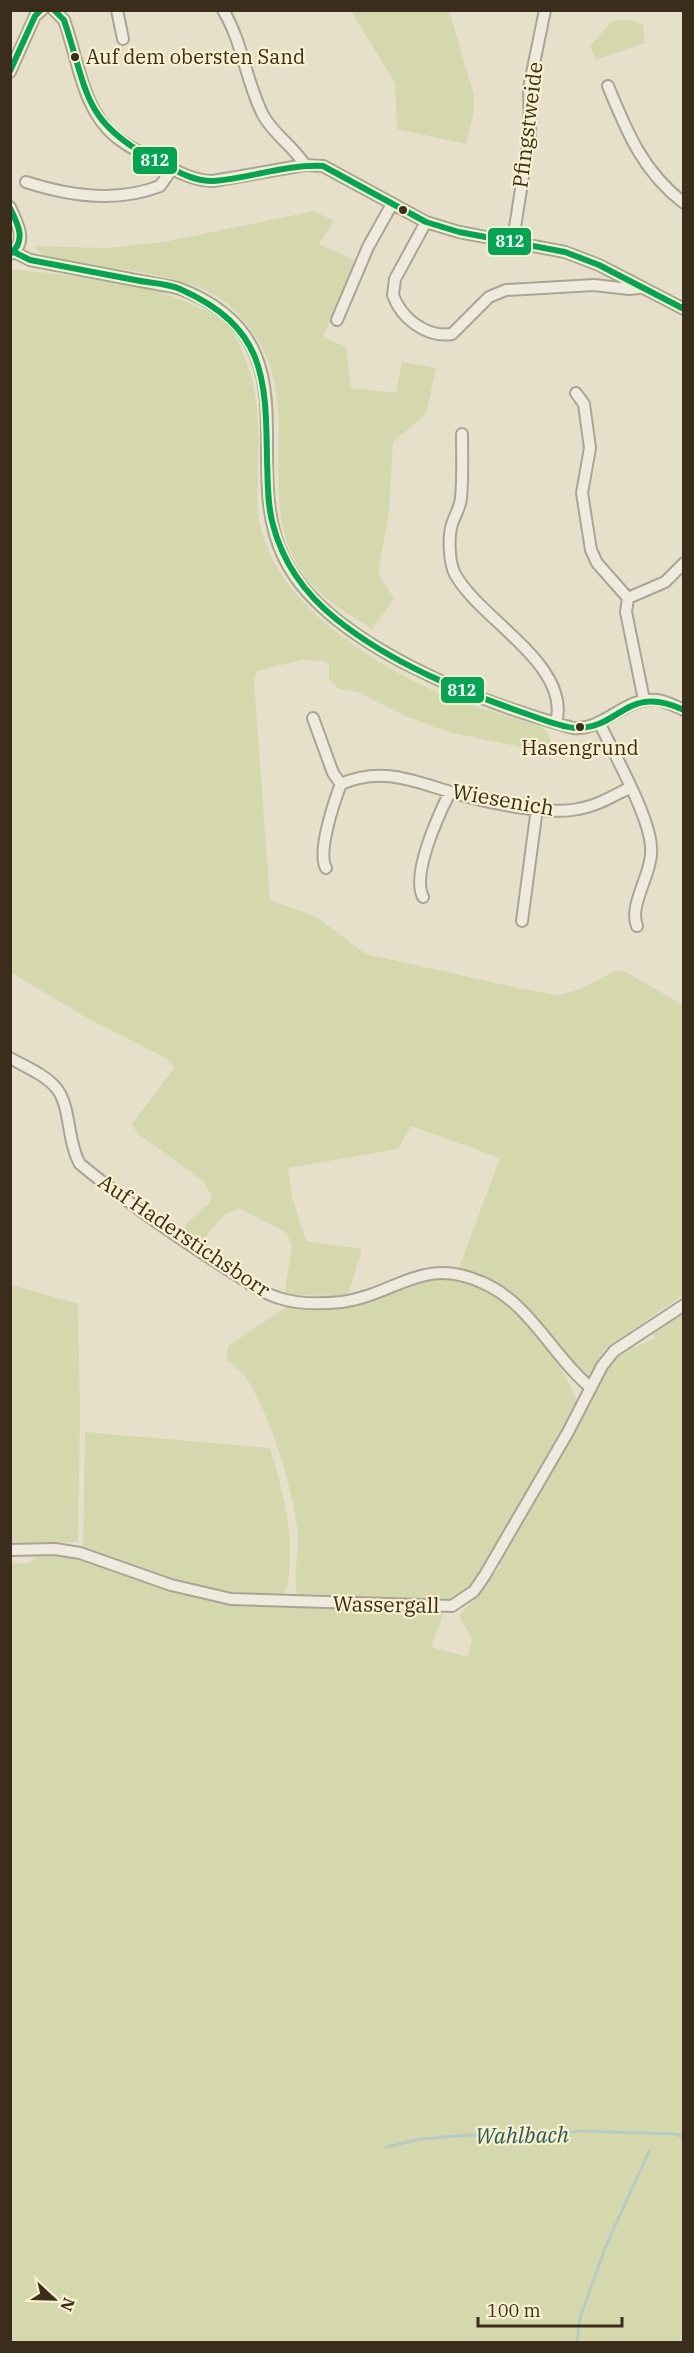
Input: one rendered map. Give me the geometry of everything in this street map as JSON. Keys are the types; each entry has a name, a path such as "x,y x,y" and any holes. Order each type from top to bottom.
{"street":[{"path":"10,72 35,15 42,10"},
{"path":"54,10 64,20 90,100 100,119 116,137 172,169 199,180 213,181 305,165 331,169 426,222 459,232 513,240 578,257 684,309"},
{"path":"117,10 123,39"},
{"path":"223,10 238,40 263,115 275,133 305,165"},
{"name":"Pfingstweide","path":"513,240 530,132 530,88 545,10"},
{"path":"608,86 639,157 659,182 684,202"},
{"path":"26,182 81,196 117,195 160,186 172,169"},
{"path":"337,321 368,247 392,204"},
{"path":"10,207 21,234 12,253 30,260 178,288 198,296 221,310 236,323 253,350 261,370 268,421 272,518 278,545 299,583 337,620 416,669 463,690 579,729 644,700 657,700 684,710"},
{"path":"426,222 395,279 393,295 409,319 437,333 452,334 489,297 506,290 594,285 629,289 640,287"},
{"path":"576,393 585,404 590,448 582,500 591,550 597,563 628,598 626,612 644,700"},
{"path":"462,434 461,498 450,532 454,572 486,614 507,630 545,672 558,700 556,723"},
{"path":"628,598 665,582 684,563"},
{"path":"313,718 333,773 340,784 322,856 326,868"},
{"path":"599,722 646,823 652,849 648,874 635,913 638,926"},
{"name":"Wiesenich","path":"340,784 366,776 394,775 422,781 450,792 481,800 537,808 580,809 629,788"},
{"path":"423,897 419,886 427,850 450,792"},
{"path":"522,921 537,808"},
{"name":"Auf Haderstichsborr","path":"10,1059 49,1081 61,1094 70,1143 80,1164 204,1254 262,1291 282,1300 295,1302 343,1302 424,1275 451,1272 482,1282 506,1297 528,1317 574,1374 591,1388"},
{"name":"Wassergall","path":"10,1550 56,1549 80,1553 171,1585 231,1599 452,1606 474,1591 484,1575 602,1366 614,1351 684,1305"}],"green space":[{"path":"351,11 449,11 474,95 473,116 466,144 397,129 395,83"},
{"path":"629,20 643,24 645,43 596,60 590,46 612,21"},
{"path":"314,211 334,221 319,244 355,260 323,337 346,347 351,388 396,393 402,362 436,368 426,414 393,442 389,511 378,573 394,599 372,629 332,603 314,587 299,568 286,538 280,508 275,384 265,354 247,325 226,303 201,288 135,271 46,259 34,246 107,248 164,242"},
{"path":"11,269 92,279 151,290 203,309 224,323 233,333 243,353 255,393 258,422 260,527 275,563 292,589 341,636 398,673 454,699 541,727 549,736 550,749 545,752 448,732 406,716 358,692 339,689 329,679 329,665 325,661 302,660 257,671 254,682 270,900 316,917 366,954 558,995 580,989 617,970 624,971 683,1005 683,1295 605,1349 587,1378 533,1314 510,1294 458,1270 500,1158 411,1126 398,1149 288,1168 292,1197 306,1241 362,1249 348,1296 284,1295 292,1248 287,1233 239,1208 224,1215 202,1240 187,1234 185,1225 209,1203 212,1196 203,1181 137,1133 132,1124 175,1067 164,1057 91,1020 11,973"},
{"path":"450,1277 486,1289 515,1310 552,1354 579,1404 467,1592 447,1603 351,1601 298,1596 296,1591 298,1537 296,1519 280,1453 254,1391 244,1375 227,1360 228,1346 289,1305 337,1309 366,1302 424,1279"},
{"path":"10,1284 78,1304 80,1413 78,1542 11,1544"},
{"path":"683,1312 683,2342 11,2342 11,1563 27,1564 43,1553 59,1554 102,1564 217,1602 444,1612 431,1647 468,1657 472,1639 459,1616 501,1566 498,1561 607,1369 630,1345 636,1347 656,1338 650,1332"},
{"path":"85,1432 270,1448 287,1519 290,1555 286,1591 278,1597 218,1593 187,1585 83,1548"}],"waterway":[{"name":"Wahlbach","path":"386,2147 421,2139 469,2135 507,2137 582,2131 675,2134 684,2137"},
{"name":"Wahlbach","path":"577,2342 580,2318 605,2248 649,2151"}],"transit line":[{"name":"812","path":"10,71 35,16 41,10"},
{"name":"812","path":"54,10 64,20 85,87 101,119 133,147 178,172 199,180 214,181 296,167 323,166 426,222 459,232 565,252 599,265 684,309"},
{"name":"812","path":"10,208 18,226 20,238 10,254"},
{"name":"812","path":"14,252 30,260 175,287 208,304 229,320 245,338 255,357 261,379 265,403 270,509 277,539 289,565 314,599 358,635 380,650 427,675 563,726 575,728 591,726 604,722 636,704 649,702 664,703 684,710"}],"place":[{"name":"Auf dem obersten Sand","path":"75,57"},
{"name":"Hasengrund","path":"580,727"}]}
